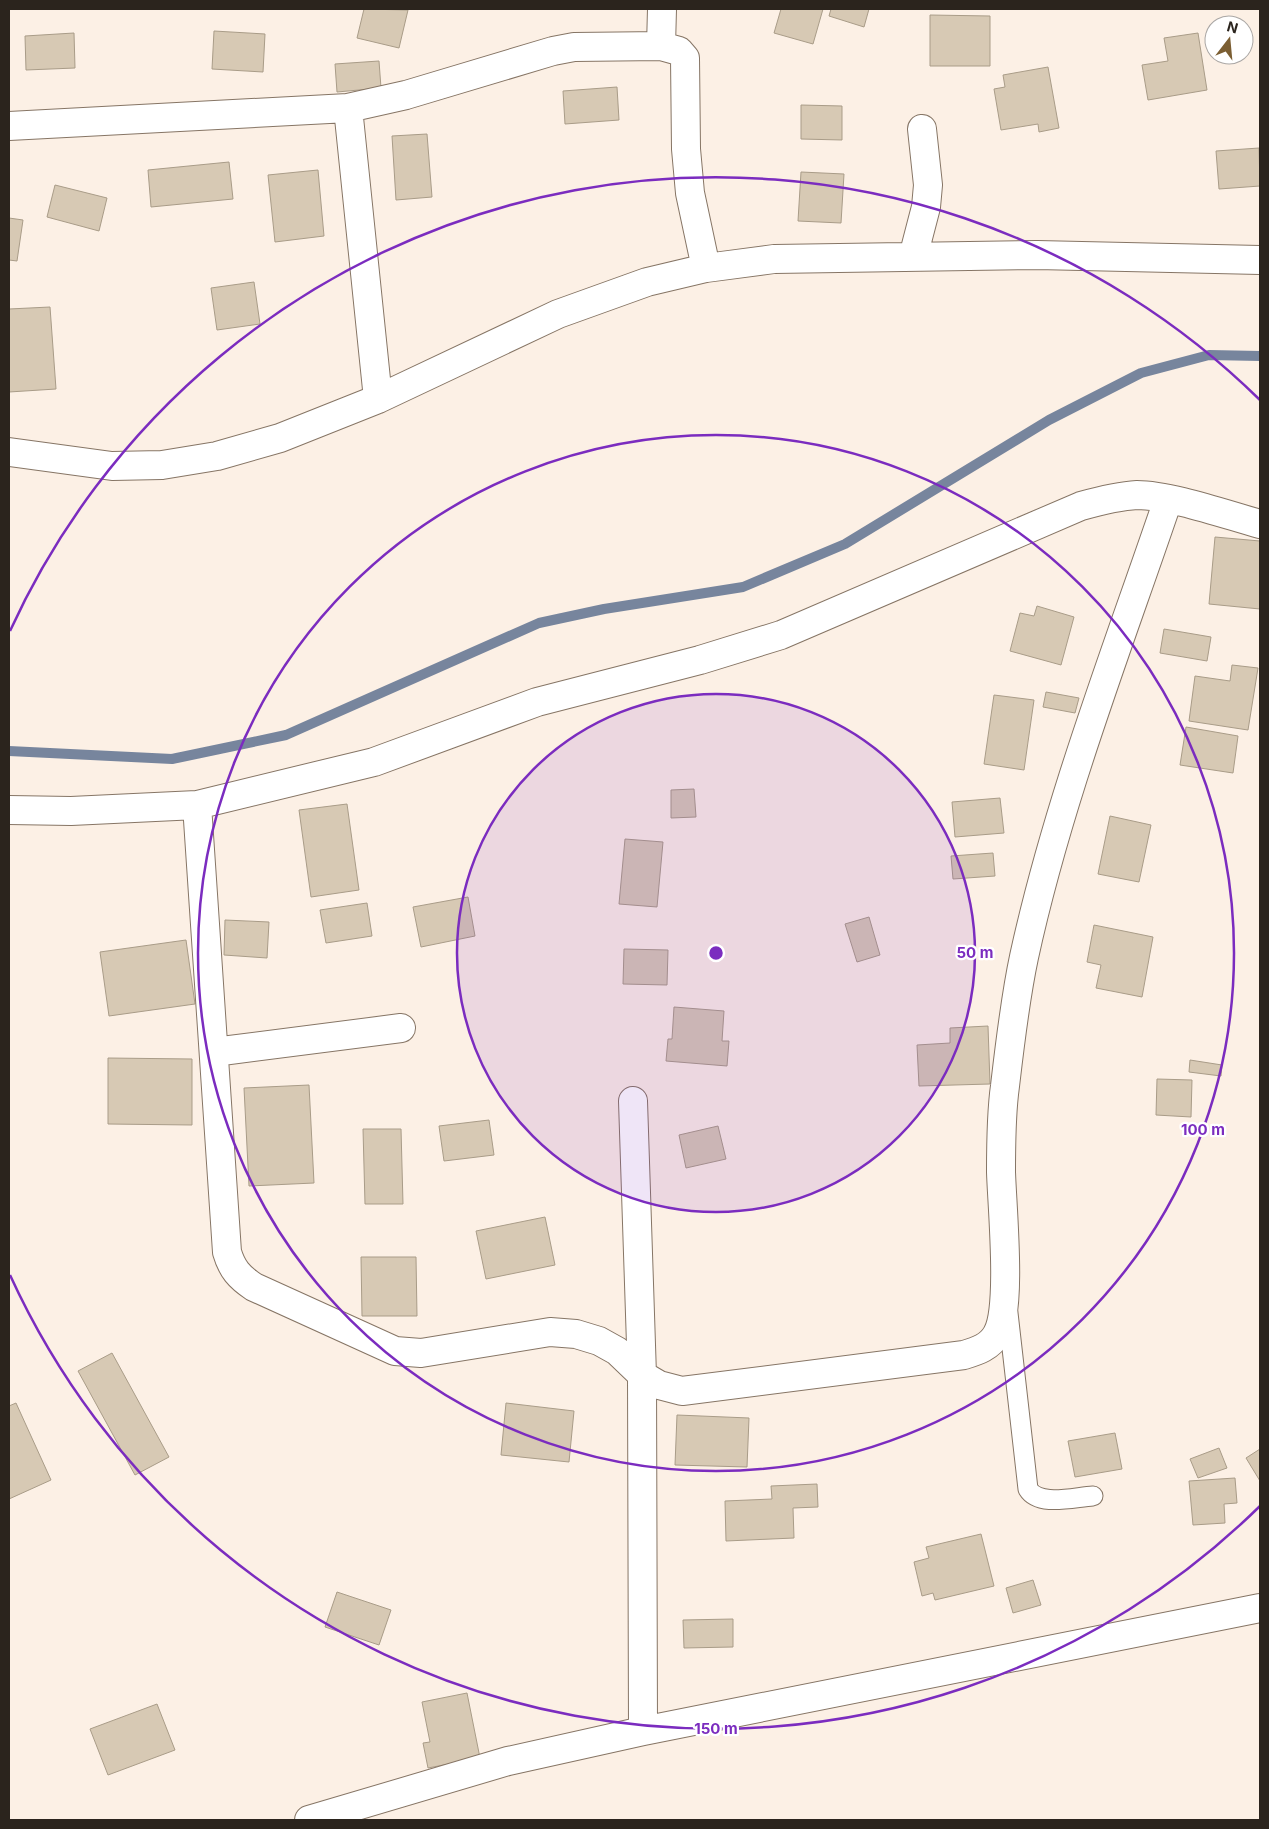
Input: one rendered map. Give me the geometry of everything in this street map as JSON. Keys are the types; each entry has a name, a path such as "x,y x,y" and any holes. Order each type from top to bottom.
{"street":[{"path":"661,46 662,9"},
{"path":"9,126 348,108 406,95 553,51 574,47 661,46 678,51 685,58 686,149 690,193 706,268"},
{"path":"348,108 378,399"},
{"path":"912,257 926,207 928,186 922,129"},
{"path":"9,452 112,466 162,465 216,456 280,438 378,399 558,314 647,282 706,268 774,259 1037,255 1260,260"},
{"path":"9,810 71,811 197,805 374,762 537,702 700,660 781,635 1081,506 1105,500 1138,495 1168,500 1260,524"},
{"path":"197,805 227,1252 231,1266 239,1277 263,1291 395,1351 421,1353 550,1332 576,1334 599,1341 617,1351 642,1375 659,1385 682,1391 964,1355 982,1349 992,1341 999,1331 1005,1284 1001,1169 1004,1092 1024,957 1069,791 1168,500"},
{"path":"214,1052 401,1028"},
{"path":"633,1101 642,1375 643,1731"},
{"path":"309,1820 508,1761 643,1731 1260,1608"}],"lane":[{"path":"1005,1284 1028,1489 1032,1495 1044,1499 1093,1496"}],"building":[{"path":"364,9 408,10 399,48 357,38"},
{"path":"781,9 823,9 813,44 774,33"},
{"path":"831,9 869,9 864,27 829,16"},
{"path":"930,15 990,16 990,66 930,66"},
{"path":"214,31 265,34 263,72 212,69"},
{"path":"74,33 75,68 26,70 25,36"},
{"path":"1198,33 1207,90 1148,100 1142,65 1168,61 1164,38"},
{"path":"379,61 381,88 337,92 335,64"},
{"path":"1048,67 1059,128 1039,132 1038,124 1001,130 994,89 1005,87 1003,75"},
{"path":"617,87 619,120 565,124 563,91"},
{"path":"801,105 842,106 842,140 801,139"},
{"path":"427,134 432,197 396,200 392,136"},
{"path":"1259,148 1260,186 1219,189 1216,151"},
{"path":"229,162 233,199 151,207 148,170"},
{"path":"318,170 324,236 275,242 268,175"},
{"path":"801,172 844,174 841,223 798,221"},
{"path":"55,185 107,198 99,231 47,217"},
{"path":"9,218 23,220 17,261 9,260"},
{"path":"254,282 260,324 217,330 211,288"},
{"path":"50,307 56,389 9,392 9,309"},
{"path":"1215,537 1260,541 1260,609 1209,604"},
{"path":"1037,606 1074,617 1061,665 1010,651 1020,613 1034,616"},
{"path":"1164,629 1211,637 1207,661 1160,653"},
{"path":"1232,665 1258,668 1248,730 1189,721 1195,676 1230,681"},
{"path":"1046,692 1079,698 1075,713 1043,707"},
{"path":"994,695 1034,700 1024,770 984,764"},
{"path":"1186,727 1238,736 1233,773 1180,765"},
{"path":"694,789 696,817 671,818 671,790"},
{"path":"1000,798 1004,833 955,837 952,802"},
{"path":"347,804 359,890 311,897 299,810"},
{"path":"1110,816 1151,825 1139,882 1098,874"},
{"path":"625,839 663,842 657,907 619,904"},
{"path":"993,853 995,876 953,879 951,856"},
{"path":"468,897 475,936 421,947 413,907"},
{"path":"367,903 372,936 326,943 320,910"},
{"path":"869,917 880,955 857,962 845,924"},
{"path":"225,920 269,922 267,958 224,955"},
{"path":"1094,925 1153,937 1142,997 1096,988 1101,965 1087,962"},
{"path":"186,940 195,1004 109,1016 100,952"},
{"path":"624,949 668,950 667,985 623,984"},
{"path":"674,1007 724,1011 722,1041 729,1041 727,1066 666,1061 668,1039 672,1039"},
{"path":"988,1026 990,1084 919,1086 917,1045 950,1043 950,1028"},
{"path":"108,1058 192,1059 192,1125 108,1124"},
{"path":"1190,1060 1222,1065 1221,1076 1189,1072"},
{"path":"1157,1079 1192,1080 1191,1117 1156,1115"},
{"path":"309,1085 314,1183 249,1186 244,1088"},
{"path":"489,1120 494,1155 444,1161 439,1126"},
{"path":"718,1126 726,1159 686,1168 679,1135"},
{"path":"363,1129 401,1129 403,1204 365,1204"},
{"path":"545,1217 555,1265 486,1279 476,1231"},
{"path":"361,1257 416,1257 417,1316 362,1316"},
{"path":"112,1353 169,1457 135,1475 78,1371"},
{"path":"16,1403 51,1480 9,1499 9,1406"},
{"path":"506,1403 574,1411 569,1462 501,1455"},
{"path":"677,1415 749,1418 747,1467 675,1465"},
{"path":"1115,1433 1122,1469 1075,1477 1068,1441"},
{"path":"1219,1448 1227,1468 1198,1478 1190,1459"},
{"path":"1260,1449 1260,1481 1246,1458"},
{"path":"1235,1478 1237,1503 1224,1504 1225,1523 1193,1525 1189,1481"},
{"path":"817,1484 818,1507 793,1508 794,1538 726,1541 725,1501 772,1499 771,1486"},
{"path":"981,1534 994,1586 935,1600 933,1593 922,1596 914,1562 929,1558 926,1547"},
{"path":"1033,1580 1041,1605 1013,1613 1006,1588"},
{"path":"337,1592 391,1610 379,1645 325,1627"},
{"path":"733,1619 733,1647 684,1648 683,1620"},
{"path":"467,1693 480,1758 428,1768 423,1743 430,1742 422,1702"},
{"path":"157,1704 175,1750 108,1775 90,1729"}],"waterway":[{"path":"9,751 172,759 286,735 539,623 604,609 743,587 845,544 1049,420 1141,373 1209,355 1260,356"}]}
